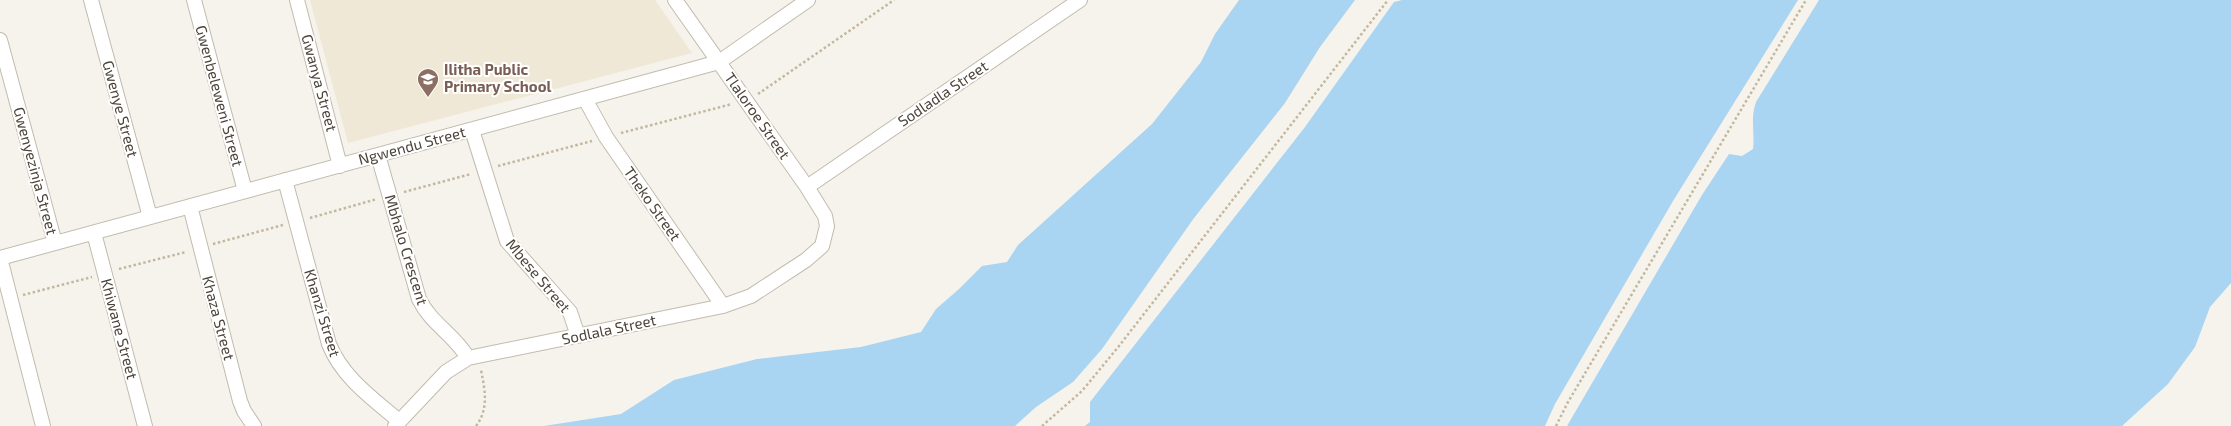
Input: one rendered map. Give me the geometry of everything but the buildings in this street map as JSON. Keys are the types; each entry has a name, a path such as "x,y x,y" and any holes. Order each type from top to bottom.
{"street":[{"name":"Gwenye Street","path":"91,0 150,218"},
{"name":"Gwenbeleweni Street","path":"194,0 245,191"},
{"name":"Gwanya Street","path":"297,0 340,166"},
{"name":"Tlaloroe Street","path":"675,0 807,187 824,216 827,226 826,237"},
{"name":"Ngwendu Street","path":"0,258 719,62 808,0"},
{"name":"Sodladla Street","path":"807,187 1080,0"},
{"name":"Gwenyezinja Street","path":"0,40 55,243"},
{"name":"Theko Street","path":"585,99 606,137 723,306"},
{"name":"Mbese Street","path":"472,130 507,241 570,312 578,336"},
{"name":"Mbhalo Crescent","path":"378,156 419,299 425,311 461,345 468,358"},
{"name":"Khanzi Street","path":"285,180 328,344 335,360 348,376 397,424"},
{"name":"Khaza Street","path":"190,206 240,401 244,412 254,426"},
{"name":"Khiwane Street","path":"94,232 145,426"},
{"name":"Sodlala Street","path":"397,424 446,372 468,358 723,306 751,296 806,260 822,246 826,237"},
{"path":"0,258 43,426"}],"path":[{"path":"10,299 606,137 746,101 894,0"},
{"path":"1042,426 1082,392 1388,0"},
{"path":"1556,426 1573,393 1806,0"},
{"path":"468,358 480,366 486,396 485,410 476,426"}],"shaded area":[{"name":"Ilitha Public Primary School","path":"310,0 655,0 692,53 348,143"}],"water":[{"path":"1239,0 1355,0 1320,47 1285,103 1194,218 1102,349 1073,382 1036,407 1015,426 544,426 621,414 674,380 757,359 861,347 921,332 936,309 982,266 1007,262 1018,245 1152,124 1201,62 1215,34"},
{"path":"1402,0 1798,0 1673,201 1555,404 1545,426 1085,426 1090,422 1090,402 1305,127 1394,2"},
{"path":"1819,0 2231,0 2231,283 2210,307 2195,347 2168,384 2122,426 1567,426 1702,195 1729,154 1742,156 1753,149 1753,114 1756,102"}],"place":[{"name":"Ilitha Public Primary School","path":"428,98"}]}
